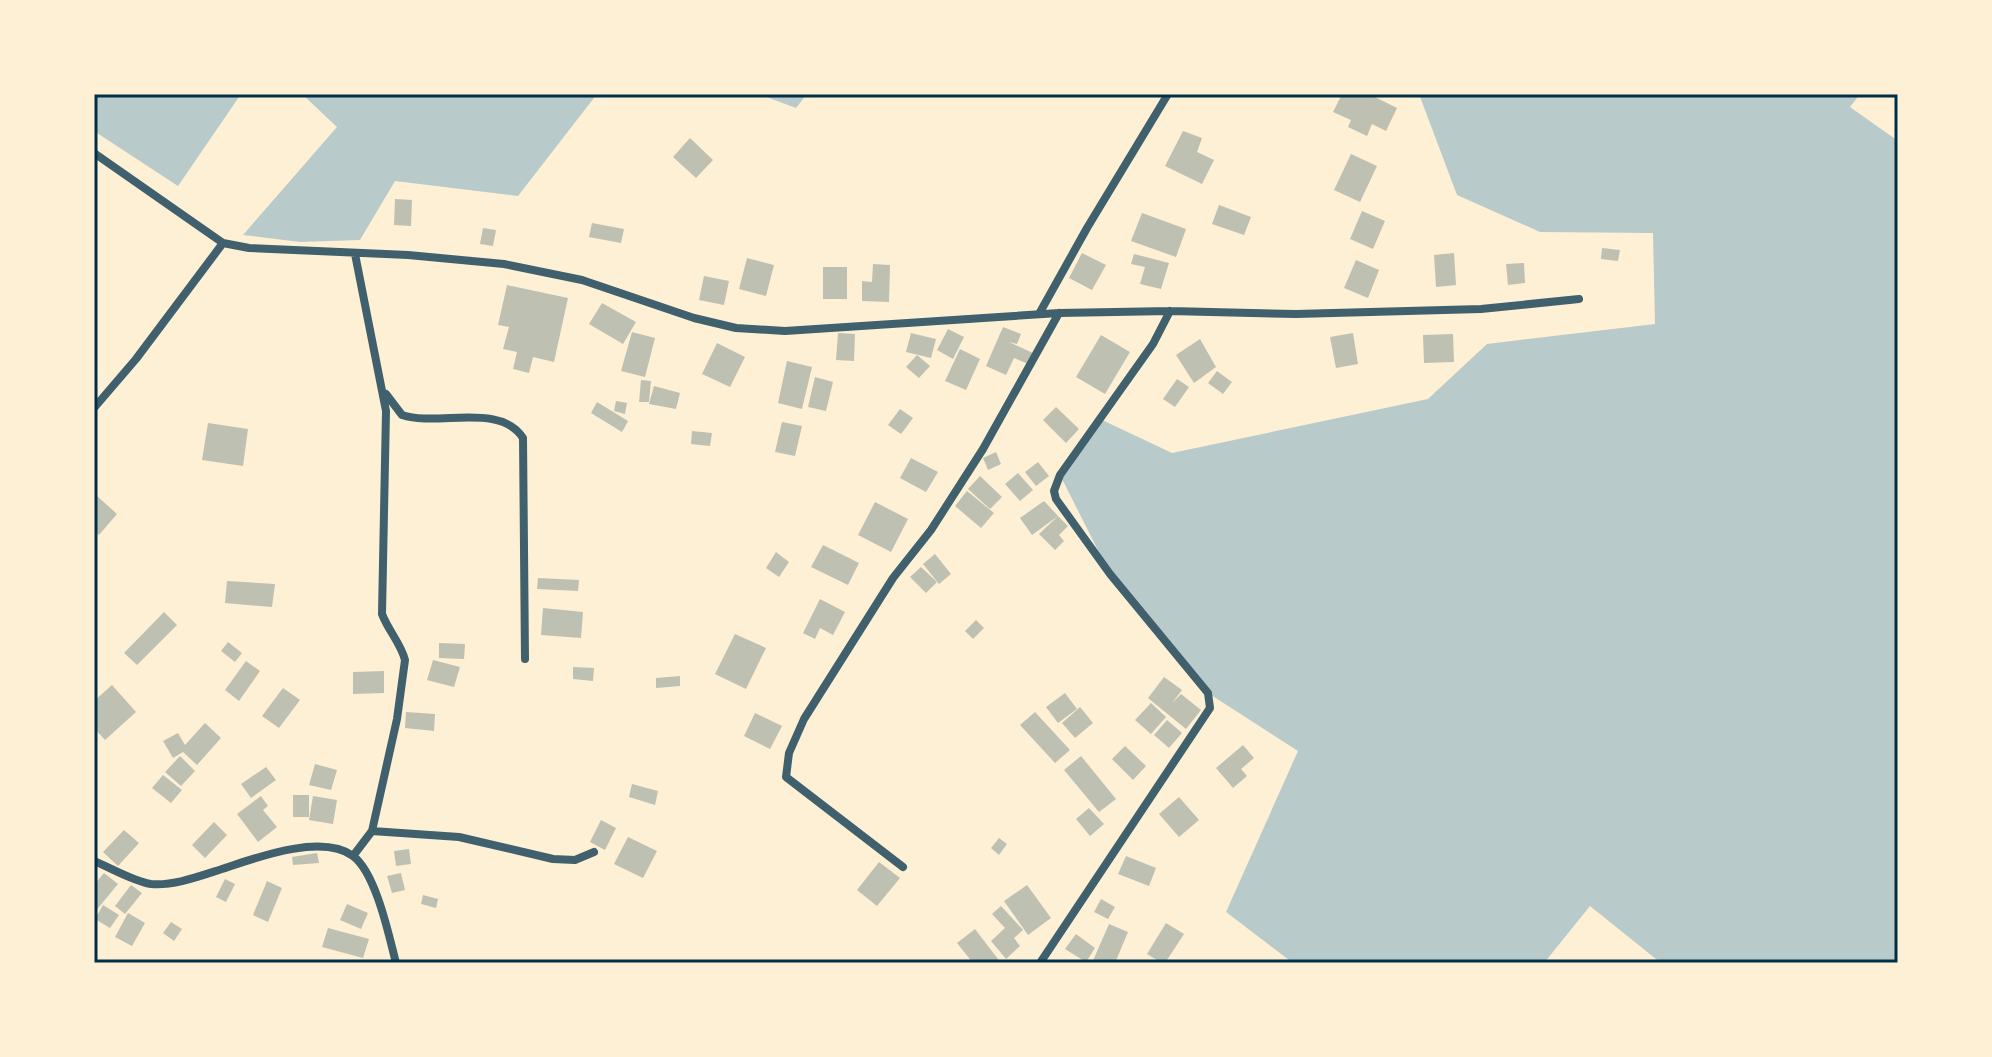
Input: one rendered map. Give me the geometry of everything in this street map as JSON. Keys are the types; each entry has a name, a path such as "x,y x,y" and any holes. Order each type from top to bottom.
{"street":[{"path":"1039,314 1168,94"},
{"path":"94,153 223,243 249,248 408,255 504,264 582,280 694,318 736,328 785,331 1059,313 1481,309 1579,299"},
{"path":"94,408 136,359 223,243"},
{"path":"353,856 372,831 397,719 405,660 382,614 386,411 355,254"},
{"path":"1040,963 1210,708 1208,693 1110,574 1056,499 1054,491 1060,475 1153,344 1170,311"},
{"path":"903,867 786,777 789,753 804,719 849,646 893,578 931,530 983,449 1059,313"},
{"path":"384,390 402,415 419,419 500,419 517,428 523,438 525,659"},
{"path":"372,831 459,837 553,859 575,860 594,852"},
{"path":"94,861 149,884 192,879 270,853 310,848 337,849 353,856 366,872 396,963"}],"shaded area":[{"path":"94,94 241,94 178,186 94,131"},
{"path":"302,94 597,94 518,196 395,181 360,240 300,242 243,235 337,127"},
{"path":"759,94 807,94 796,108"},
{"path":"1419,94 1860,94 1850,107 1898,141 1898,963 1661,963 1590,906 1544,963 1293,963 1226,912 1298,751 1208,693 1110,574 1060,475 1100,419 1172,453 1428,399 1487,344 1655,324 1653,233 1540,232 1457,195"}],"building":[{"path":"1342,94 1369,94 1397,108 1386,131 1372,124 1367,136 1348,127 1351,120 1333,112"},
{"path":"1183,131 1202,138 1197,152 1214,160 1202,184 1165,166"},
{"path":"690,138 713,160 696,178 673,157"},
{"path":"1351,154 1377,166 1360,202 1334,190"},
{"path":"395,199 412,200 411,226 394,225"},
{"path":"1219,205 1251,217 1244,235 1212,224"},
{"path":"1362,211 1385,221 1373,249 1350,239"},
{"path":"1142,213 1186,229 1176,257 1131,241"},
{"path":"592,223 624,229 621,243 589,237"},
{"path":"483,228 496,230 493,246 480,244"},
{"path":"1602,248 1620,250 1618,261 1601,259"},
{"path":"1082,253 1106,265 1092,290 1069,278"},
{"path":"1454,253 1456,285 1436,287 1434,255"},
{"path":"1134,254 1169,263 1161,289 1140,284 1145,267 1131,264"},
{"path":"747,258 774,265 766,296 739,289"},
{"path":"1356,260 1379,270 1368,298 1344,288"},
{"path":"1524,263 1525,283 1508,285 1506,264"},
{"path":"873,264 890,265 889,302 862,301 862,281 872,282"},
{"path":"823,267 847,267 847,299 823,299"},
{"path":"704,276 729,281 724,305 699,300"},
{"path":"507,285 568,298 554,362 533,357 529,373 513,369 517,352 503,349 509,327 498,325"},
{"path":"602,303 636,322 623,344 589,324"},
{"path":"1003,327 1021,334 1017,344 1009,342 1033,353 1028,364 1014,358 1006,375 986,366"},
{"path":"948,329 964,337 953,359 937,350"},
{"path":"632,332 655,338 645,377 621,371"},
{"path":"838,333 855,334 854,361 836,360"},
{"path":"911,333 936,339 931,358 906,352"},
{"path":"1353,333 1358,364 1336,368 1330,337"},
{"path":"1453,334 1454,362 1424,363 1423,335"},
{"path":"1101,335 1130,352 1105,394 1076,377"},
{"path":"1200,339 1216,367 1194,383 1176,355"},
{"path":"717,343 745,357 730,387 702,374"},
{"path":"960,349 980,359 966,390 945,381"},
{"path":"917,355 930,366 919,378 906,367"},
{"path":"787,361 812,367 802,409 778,403"},
{"path":"1217,371 1232,382 1223,394 1208,383"},
{"path":"815,377 833,382 826,411 808,407"},
{"path":"1177,379 1189,387 1175,407 1163,399"},
{"path":"641,380 651,381 649,402 639,402"},
{"path":"654,386 680,393 676,409 649,404"},
{"path":"616,401 627,403 625,414 614,411"},
{"path":"597,402 628,421 622,432 591,413"},
{"path":"1056,407 1079,429 1066,443 1043,420"},
{"path":"900,409 913,418 901,434 888,425"},
{"path":"782,422 802,426 795,456 775,452"},
{"path":"208,423 248,429 243,466 202,460"},
{"path":"692,431 712,433 710,446 691,444"},
{"path":"996,452 1001,464 988,470 983,458"},
{"path":"911,458 938,472 926,492 900,478"},
{"path":"1038,462 1049,476 1036,486 1025,472"},
{"path":"1018,473 1033,490 1020,501 1005,484"},
{"path":"980,476 1002,497 990,509 968,489"},
{"path":"967,491 994,513 981,528 955,506"},
{"path":"97,496 117,514 99,535 94,531 94,500"},
{"path":"1044,501 1058,516 1032,535 1020,518"},
{"path":"875,502 908,519 891,552 858,535"},
{"path":"1058,516 1068,526 1059,535 1064,541 1055,550 1039,534"},
{"path":"823,545 859,563 848,585 811,567"},
{"path":"776,552 789,562 779,577 766,568"},
{"path":"935,554 951,574 939,584 923,564"},
{"path":"921,567 937,582 926,593 910,577"},
{"path":"538,578 579,580 578,591 537,589"},
{"path":"227,581 275,584 272,607 225,603"},
{"path":"820,599 845,612 833,635 820,628 815,639 803,633"},
{"path":"543,608 583,612 581,638 541,635"},
{"path":"164,612 177,625 137,665 124,653"},
{"path":"976,620 984,628 973,639 965,631"},
{"path":"735,634 766,648 746,689 715,674"},
{"path":"228,642 242,653 235,662 221,651"},
{"path":"439,643 465,644 464,659 439,658"},
{"path":"433,660 460,667 454,687 427,680"},
{"path":"246,661 260,671 239,701 225,690"},
{"path":"573,667 594,668 593,681 573,679"},
{"path":"384,671 384,693 353,694 353,672"},
{"path":"680,676 680,686 656,688 656,678"},
{"path":"1164,677 1182,690 1172,703 1181,694 1201,710 1186,729 1148,698"},
{"path":"112,685 136,712 105,740 94,728 94,701"},
{"path":"283,688 300,700 279,728 262,716"},
{"path":"1065,693 1077,709 1058,723 1046,707"},
{"path":"1151,703 1166,717 1151,734 1135,720"},
{"path":"1080,707 1093,723 1075,738 1062,723"},
{"path":"406,712 435,714 434,731 405,728"},
{"path":"1035,712 1070,750 1055,763 1020,725"},
{"path":"755,713 782,726 770,749 744,736"},
{"path":"1167,720 1182,733 1169,748 1154,735"},
{"path":"205,723 221,738 197,765 183,752 173,758 163,741 178,733 185,745"},
{"path":"1243,745 1254,758 1241,769 1247,776 1233,788 1216,768"},
{"path":"1125,746 1146,766 1133,780 1112,759"},
{"path":"180,756 195,771 181,786 165,772"},
{"path":"1081,756 1116,799 1099,812 1064,770"},
{"path":"315,764 337,770 331,790 309,785"},
{"path":"266,767 276,780 251,798 241,784"},
{"path":"163,775 182,790 171,803 152,788"},
{"path":"632,784 658,791 655,805 629,797"},
{"path":"293,795 309,795 309,817 293,817"},
{"path":"261,796 268,806 263,810 277,827 258,842 237,814"},
{"path":"313,796 337,800 333,824 309,820"},
{"path":"1179,797 1199,820 1179,837 1159,814"},
{"path":"1089,808 1104,824 1090,836 1076,819"},
{"path":"601,820 616,828 605,850 590,842"},
{"path":"214,822 227,835 205,858 192,845"},
{"path":"124,830 139,843 118,866 103,852"},
{"path":"628,837 657,851 643,878 614,864"},
{"path":"999,838 1007,844 999,855 991,848"},
{"path":"409,849 411,864 396,866 394,851"},
{"path":"317,853 319,863 293,865 292,857"},
{"path":"1126,856 1156,868 1149,886 1118,874"},
{"path":"879,862 900,878 877,906 857,890"},
{"path":"104,873 118,884 94,913 94,885"},
{"path":"401,873 405,890 392,893 387,876"},
{"path":"225,879 235,884 226,902 216,897"},
{"path":"267,881 282,888 268,922 253,915"},
{"path":"131,885 142,893 125,914 115,906"},
{"path":"1027,885 1051,918 1028,935 1004,901"},
{"path":"423,895 438,899 436,908 421,904"},
{"path":"1101,899 1115,907 1108,919 1094,912"},
{"path":"347,904 368,913 361,929 340,920"},
{"path":"103,905 119,915 110,928 95,919"},
{"path":"1001,906 1023,930 1014,938 1020,946 1006,959 991,941 1005,928 992,914"},
{"path":"128,913 145,923 132,946 115,937"},
{"path":"171,922 182,929 174,941 163,933"},
{"path":"1166,923 1184,934 1162,963 1147,954"},
{"path":"1109,924 1128,932 1115,963 1092,963"},
{"path":"328,928 369,939 363,958 322,947"},
{"path":"975,929 1001,963 973,963 957,943"},
{"path":"1076,934 1095,948 1086,962 1065,949"}]}
